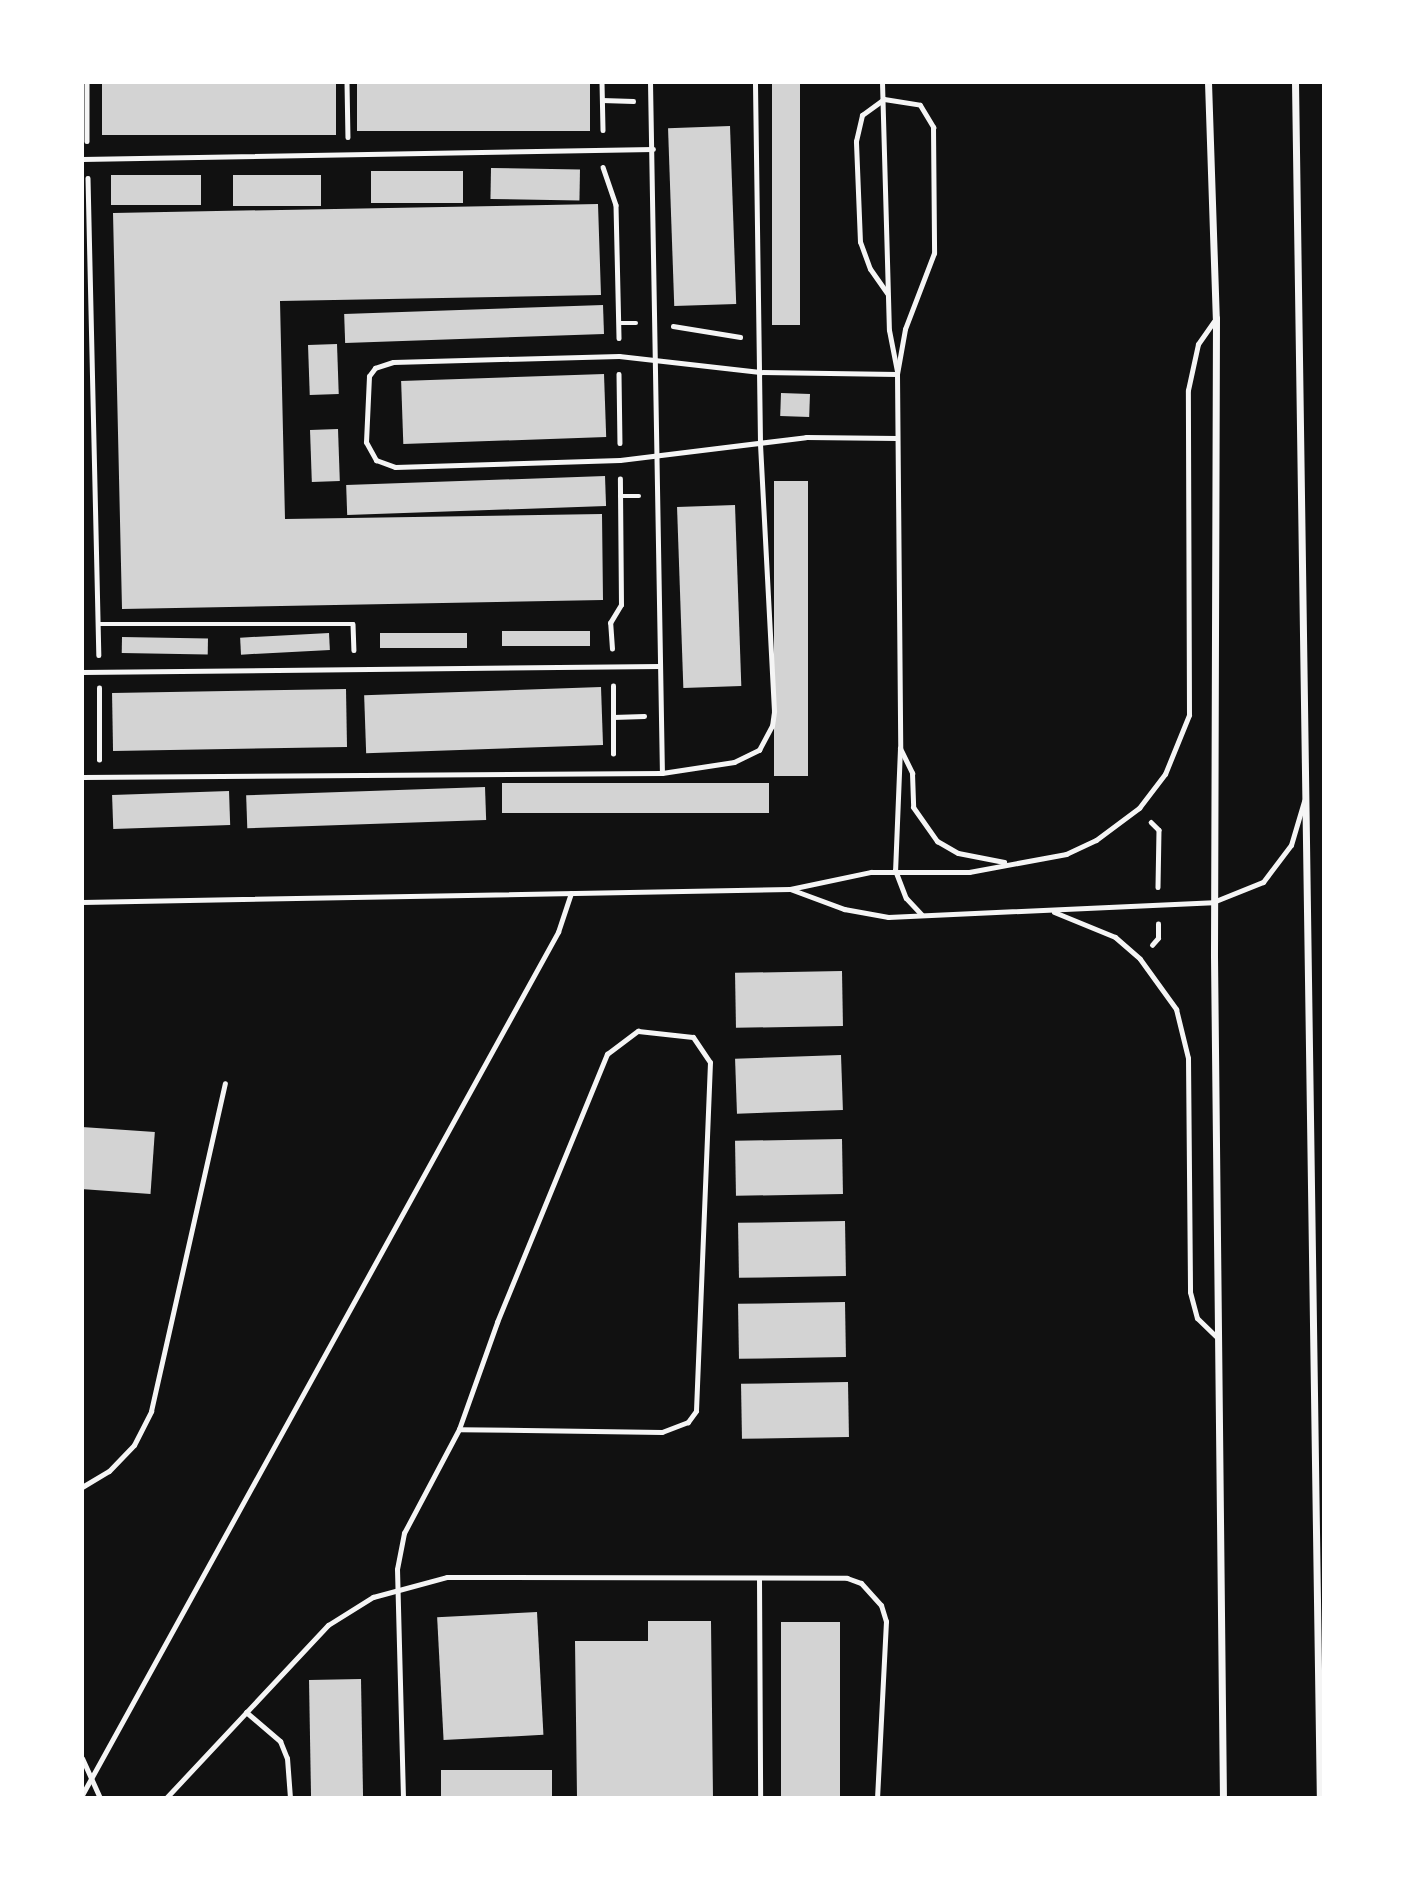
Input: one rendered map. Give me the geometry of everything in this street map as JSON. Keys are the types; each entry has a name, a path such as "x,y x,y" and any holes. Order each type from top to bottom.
{"street":[{"path":"1208,82 1216,318 1213,902 1223,1798"},
{"path":"1295,82 1320,1798"}],"lane":[{"path":"650,82 662,773"},
{"path":"82,777 662,773 747,759 767,739 772,726 760,442 755,82"},
{"path":"882,82 887,293 897,374 900,748 895,870 906,898 922,915"},
{"path":"887,293 870,269 860,242 856,141 862,115 884,99 920,105 933,127 934,253 905,329 897,374"},
{"path":"85,159 653,149"},
{"path":"82,902 790,889 819,880 895,870 969,872 1066,854 1096,840 1139,808 1180,746 1192,683 1189,382 1198,344 1216,318"},
{"path":"897,374 760,372 619,356 383,363 375,368 367,386 366,442 376,460 395,467 620,460 806,437 897,438"},
{"path":"82,672 660,666"},
{"path":"900,748 912,773 913,807 937,841 958,853 1007,863"},
{"path":"790,889 866,916 1051,911 1213,902 1263,882 1291,845 1305,796"},
{"path":"82,1795 558,932 570,893"},
{"path":"1051,911 1115,937 1163,985 1176,1009 1188,1058 1190,1292 1197,1318 1217,1337"},
{"path":"403,1798 398,1588 404,1533 459,1429 497,1322 607,1054 638,1031 693,1037 710,1062 696,1411 688,1422 662,1432 459,1429"},
{"path":"82,1487 109,1471 134,1445 151,1411 225,1083"},
{"path":"166,1798 328,1625 398,1588 447,1577 846,1578 861,1583 881,1605 886,1621 877,1798"},
{"path":"759,1578 761,1798"},
{"path":"246,1712 280,1741 287,1758 290,1798"},
{"path":"82,1758 100,1798"}],"path":[{"path":"87,82 85,159 98,624 99,777"},
{"path":"347,82 348,154"},
{"path":"602,82 604,177 616,205 619,323 621,605 610,623 613,665 613,774"},
{"path":"602,100 651,102"},
{"path":"619,323 654,323 758,340"},
{"path":"98,624 353,624 355,668"},
{"path":"613,716 662,716"}],"building":[{"path":"102,82 336,82 336,135 102,135"},
{"path":"357,82 590,82 590,131 357,131"},
{"path":"772,82 800,82 800,325 772,325"},
{"path":"730,126 736,304 674,306 668,128"},
{"path":"491,168 580,170 579,201 490,199"},
{"path":"371,171 463,171 463,203 371,203"},
{"path":"111,175 201,175 201,205 111,205"},
{"path":"233,175 321,175 321,206 233,206"},
{"path":"598,204 601,295 280,301 285,519 602,514 603,600 122,609 113,213"},
{"path":"603,305 604,334 345,343 344,314"},
{"path":"337,344 339,394 310,395 308,345"},
{"path":"604,374 606,437 403,444 401,381"},
{"path":"781,393 810,394 809,417 780,416"},
{"path":"338,429 340,481 312,482 310,430"},
{"path":"605,476 606,506 347,515 346,485"},
{"path":"774,481 808,481 808,776 774,776"},
{"path":"735,505 741,686 683,688 677,507"},
{"path":"502,631 590,631 590,646 502,646"},
{"path":"329,633 330,650 241,655 240,638"},
{"path":"380,633 467,633 467,648 380,648"},
{"path":"122,637 208,639 208,654 122,653"},
{"path":"601,687 603,745 366,753 364,695"},
{"path":"346,689 347,747 113,751 112,693"},
{"path":"502,783 769,783 769,813 502,813"},
{"path":"485,787 486,820 247,828 246,795"},
{"path":"229,791 230,825 113,829 112,795"},
{"path":"842,971 843,1026 736,1028 735,973"},
{"path":"841,1055 843,1110 737,1114 735,1059"},
{"path":"82,1127 155,1132 150,1194 82,1189"},
{"path":"842,1139 843,1194 736,1196 735,1141"},
{"path":"845,1221 846,1276 739,1278 738,1223"},
{"path":"845,1302 846,1357 739,1359 738,1304"},
{"path":"848,1382 849,1437 742,1439 741,1384"},
{"path":"537,1612 543,1735 444,1740 437,1617"},
{"path":"648,1621 711,1621 713,1798 577,1798 575,1641 648,1641"},
{"path":"781,1622 840,1622 840,1798 781,1798"},
{"path":"361,1679 363,1798 311,1798 309,1680"},
{"path":"441,1770 552,1770 552,1798 441,1798"}]}
